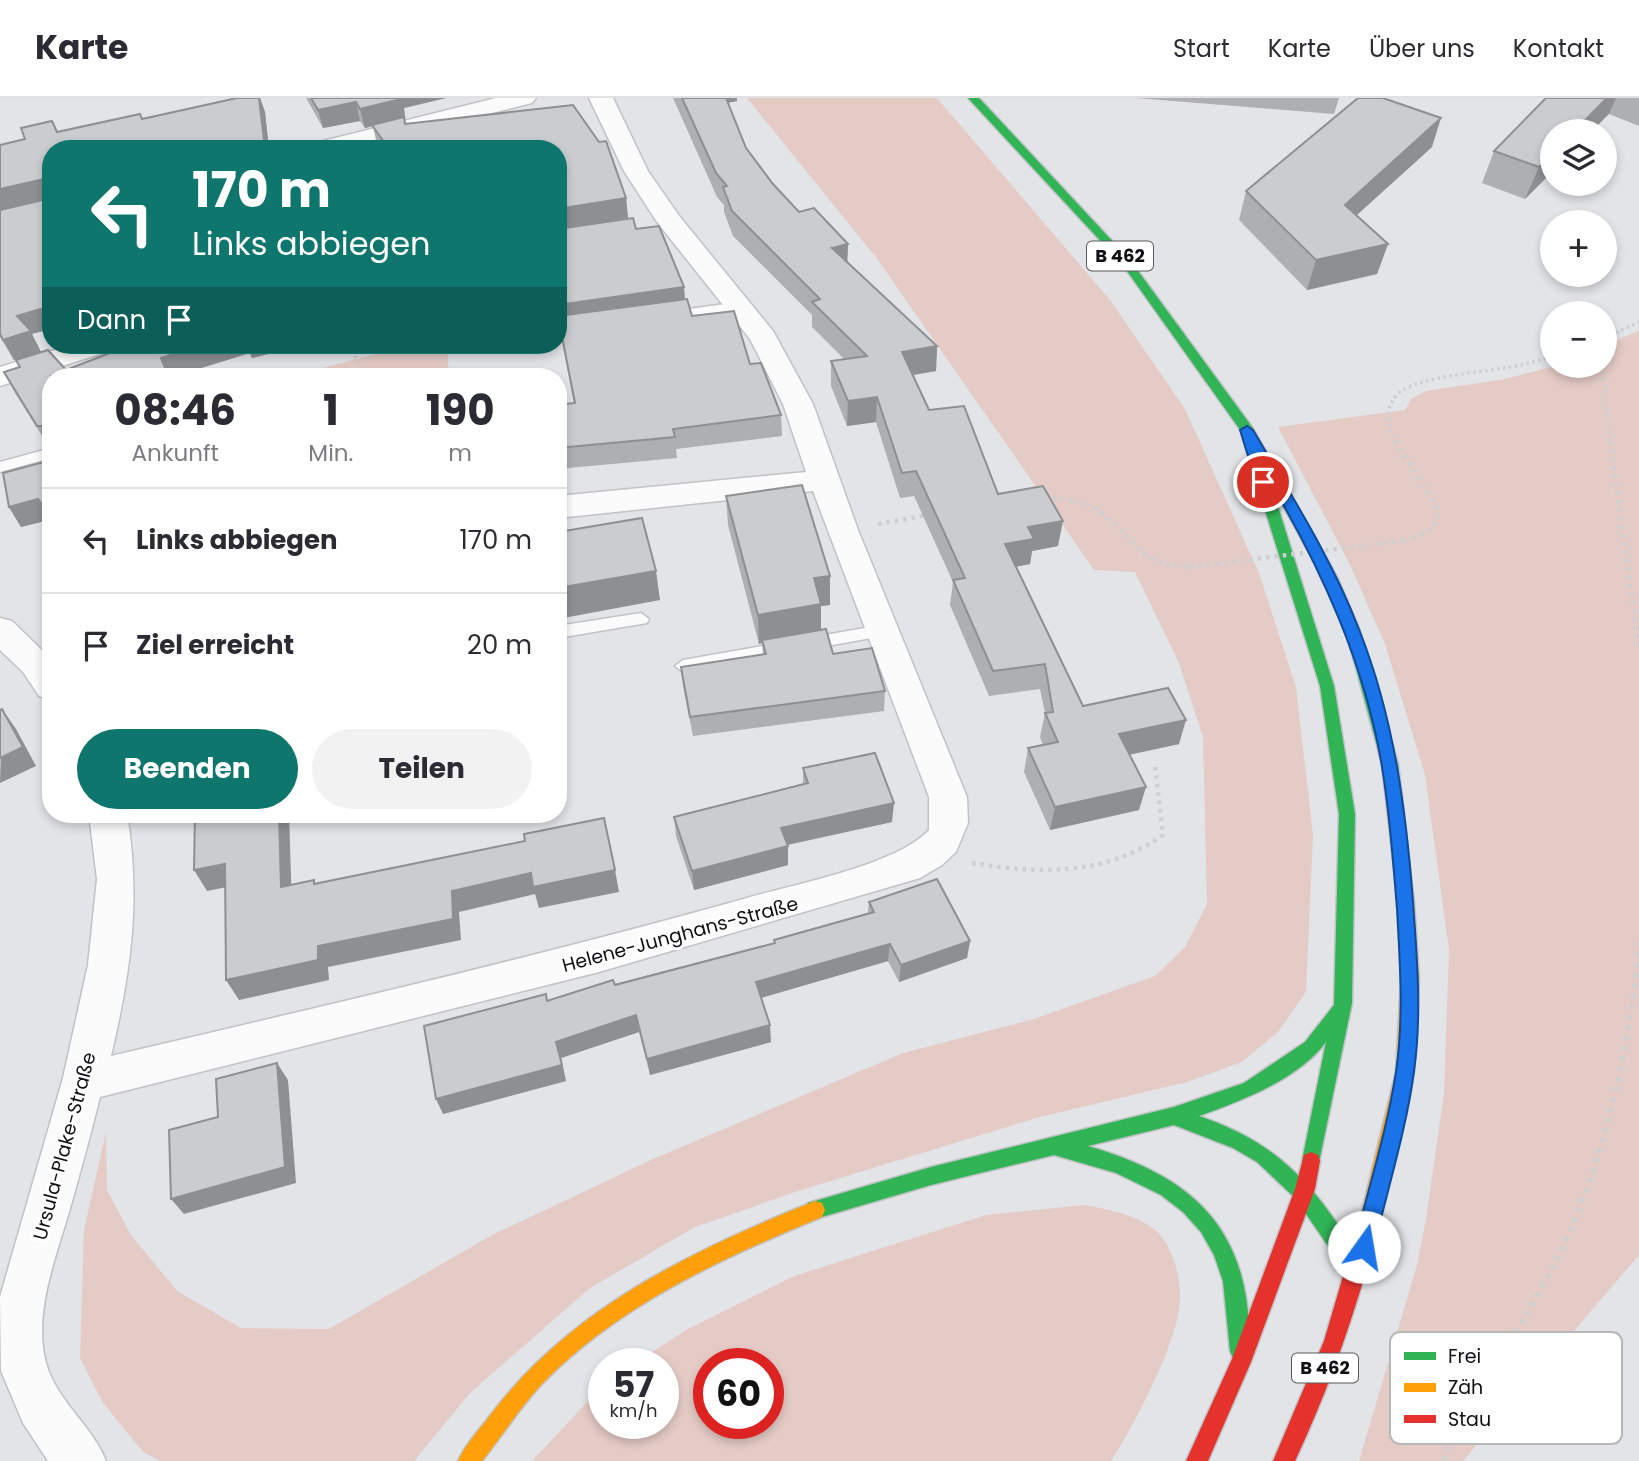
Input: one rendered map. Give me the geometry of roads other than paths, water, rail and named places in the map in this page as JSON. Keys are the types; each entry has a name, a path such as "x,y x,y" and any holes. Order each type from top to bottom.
{"main road":[{"name":"B 462","path":"973,98 1126,262 1247,430 1305,530 1353,631 1374,698 1390,764 1399,831 1410,981 1405,1072 1358,1272 1318,1389 1284,1461"},
{"name":"B 462","path":"1196,1461 1241,1363 1305,1189 1343,1003 1348,814 1327,686 1247,430"},
{"path":"469,1461 542,1370 616,1310 702,1261 813,1211 1047,1146 1174,1116 1250,1088 1284,1069 1311,1048 1343,1003"},
{"path":"1174,1116 1214,1127 1245,1141 1277,1161 1305,1189 1358,1272"},
{"path":"1047,1146 1120,1161 1161,1179 1191,1204 1218,1242 1234,1284 1241,1363"}],"street":[{"path":"356,140 524,98"},
{"path":"601,98 636,171 657,224 739,306 763,337 798,404 842,530 882,631"},
{"path":"0,377 71,354"},
{"path":"567,506 825,480"},
{"path":"0,630 42,666"},
{"name":"Helene-Junghans-Straße","path":"83,1082 527,975 749,917 906,867 930,855 946,839 952,817 948,797 882,631"},
{"name":"Ursula-Plake-Straße","path":"81,1461 55,1432 29,1378 11,1302 83,1082 110,964 117,885 109,823"}],"lane":[{"path":"659,318 739,306"},
{"path":"0,467 42,455"},
{"path":"567,631 640,619"},
{"path":"683,666 882,631"}]}
